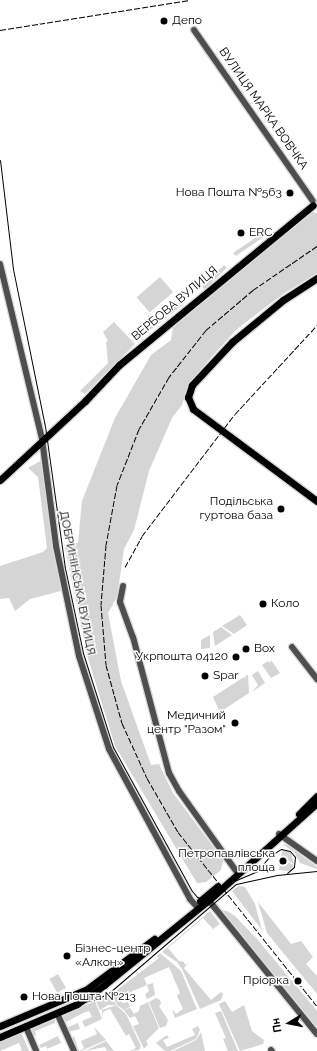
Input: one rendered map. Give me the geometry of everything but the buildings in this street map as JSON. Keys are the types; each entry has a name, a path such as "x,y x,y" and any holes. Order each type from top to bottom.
{"main road":[{"name":"ВЕРБОВА ВУЛИЦЯ","path":"0,480 42,439 58,426 119,365 315,203"},
{"path":"317,278 283,300 232,342 192,385 188,397 193,409 317,501"},
{"path":"208,898 236,871 280,835 317,796"},
{"path":"0,1026 101,981 208,898 317,803"},
{"path":"0,1037 81,1002 104,985 197,906"}],"street":[{"name":"ВУЛИЦЯ МАРКА ВОВЧКА","path":"194,30 315,203"},
{"name":"ДОБРИНІНСЬКА ВУЛИЦЯ","path":"0,264 42,439 65,590 79,656 109,749 178,878 197,906"},
{"path":"122,586 120,602 131,631 169,772 179,791 236,871"},
{"path":"292,647 317,678"},
{"path":"280,835 317,861"},
{"path":"208,898 317,1034"},
{"path":"56,1013 74,1051"},
{"path":"26,1027 36,1051"}],"shaded area":[{"path":"312,212 317,213 317,273 283,294 237,329 208,361 187,389 182,405 172,418 149,471 134,530 124,549 117,597 108,613 121,681 151,765 159,764 173,793 223,860 221,870 206,882 197,883 115,746 87,655 64,544 78,543 82,501 115,418 151,355 171,340 173,327"},
{"path":"264,232 266,235 236,256 233,253"},
{"path":"224,265 227,268 205,290 202,287"},
{"path":"160,277 173,292 150,312 137,297"},
{"path":"181,301 184,304 137,340 136,339"},
{"path":"114,322 135,344 85,394 80,391 108,363 106,342 108,341 103,332"},
{"path":"42,460 61,591 30,599 15,611 9,598 0,599 0,566 43,552 47,548 38,477 28,468"},
{"path":"240,615 247,625 234,634 222,626"},
{"path":"221,627 232,635 215,646 213,632"},
{"path":"210,635 210,648 201,649 201,640"},
{"path":"271,660 280,673 271,678 262,665 268,661 270,663"},
{"path":"258,671 265,683 252,692 258,685 252,675"},
{"path":"248,675 249,693 220,712 213,697 244,677 246,679 245,676"},
{"path":"282,844 287,845 317,867 317,869 300,863 294,852"},
{"path":"282,850 291,852 294,864 281,857"},
{"path":"281,859 294,865 290,871 279,870"},
{"path":"239,886 245,887 255,904 262,930 232,891"},
{"path":"258,902 291,944 301,941 313,957 306,964 317,976 317,994 267,933"},
{"path":"207,909 208,910 157,953 157,952"},
{"path":"219,910 227,911 235,916 257,939 317,1011 317,1026 313,1025"},
{"path":"210,911 220,924 213,929 203,918 168,948 179,961 184,962 185,965 188,963 184,968 211,1000 221,992 223,994 221,1000 200,1009 182,969 177,962 162,952"},
{"path":"160,953 181,971 197,1009 175,1018 172,1009 176,1014 183,1009 177,996 180,993 169,967 144,978 147,985 121,996 122,1003 128,1002 130,1007 124,1010 117,1005 112,994 159,958 157,956"},
{"path":"58,974 66,988 57,993 49,979"},
{"path":"153,983 155,995 147,999 145,994 149,991 147,985"},
{"path":"111,995 116,1005 108,1005 100,1010 96,1001"},
{"path":"156,998 160,1000 161,1004 159,1006 168,1020 166,1026 160,1028 149,1002"},
{"path":"95,1001 102,1019 85,1027 82,1021 92,1017 89,1011 83,1013 66,1022 68,1027 78,1023 80,1029 68,1032 61,1016"},
{"path":"225,1001 232,1012 244,1005 252,1031 264,1040 263,1044 240,1051 219,1004"},
{"path":"148,1002 159,1028 146,1041 148,1044 144,1049 133,1026 139,1024 135,1016 130,1018 124,1010 130,1008 134,1014 139,1011 140,1006"},
{"path":"116,1005 126,1014 141,1046 139,1050 130,1051 136,1048 129,1034 126,1036 110,1009 103,1012 103,1019 102,1010"},
{"path":"221,1011 238,1051 228,1051 223,1039 226,1038 215,1013"},
{"path":"55,1018 55,1023 35,1031 36,1035 34,1036 31,1029"},
{"path":"198,1026 200,1030 196,1039 170,1051 165,1051 156,1043 167,1035 169,1038 163,1040 167,1047 195,1035 192,1029"},
{"path":"94,1027 106,1040 81,1051 79,1051 84,1048 81,1041 97,1034"},
{"path":"21,1032 29,1051 20,1051 22,1050 19,1043 0,1051 0,1041"},
{"path":"201,1032 205,1051 173,1051 196,1040"},
{"path":"58,1036 61,1043 47,1049 46,1046 41,1048 39,1045"},
{"path":"74,1036 79,1051 77,1051 72,1038"},
{"path":"106,1041 114,1051 107,1051 105,1047 85,1051"}],"tram line":[{"path":"0,160 13,269 45,426 65,568 83,653 113,747 192,891 197,897 205,899 222,892"},
{"path":"234,881 257,871 271,855 281,849 290,851 295,857 294,867 287,873"},
{"path":"0,1034 69,1005 97,999 110,992 236,884 277,875 317,871"}],"railway":[{"path":"0,30 190,0"},
{"path":"317,246 253,290 206,330 169,377 139,429 117,485 106,545 101,605 106,665 122,723 147,778 178,832 317,1006"},
{"path":"125,567 142,536 235,414 317,325"}],"place":[{"name":"Депо","path":"164,21"},
{"name":"Нова Пошта №563","path":"290,193"},
{"name":"ERC","path":"241,233"},
{"name":"Подільська гуртова база","path":"281,509"},
{"name":"Коло","path":"263,604"},
{"name":"Box","path":"246,649"},
{"name":"Укрпошта 04120","path":"236,657"},
{"name":"Spar","path":"205,676"},
{"name":"Медичний центр \"Разом\"","path":"235,723"},
{"name":"Петропавлівська площа","path":"283,861"},
{"name":"Бізнес-центр «Алкон»","path":"67,956"},
{"name":"Пріорка","path":"298,981"},
{"name":"Нова Пошта №213","path":"24,997"}]}
